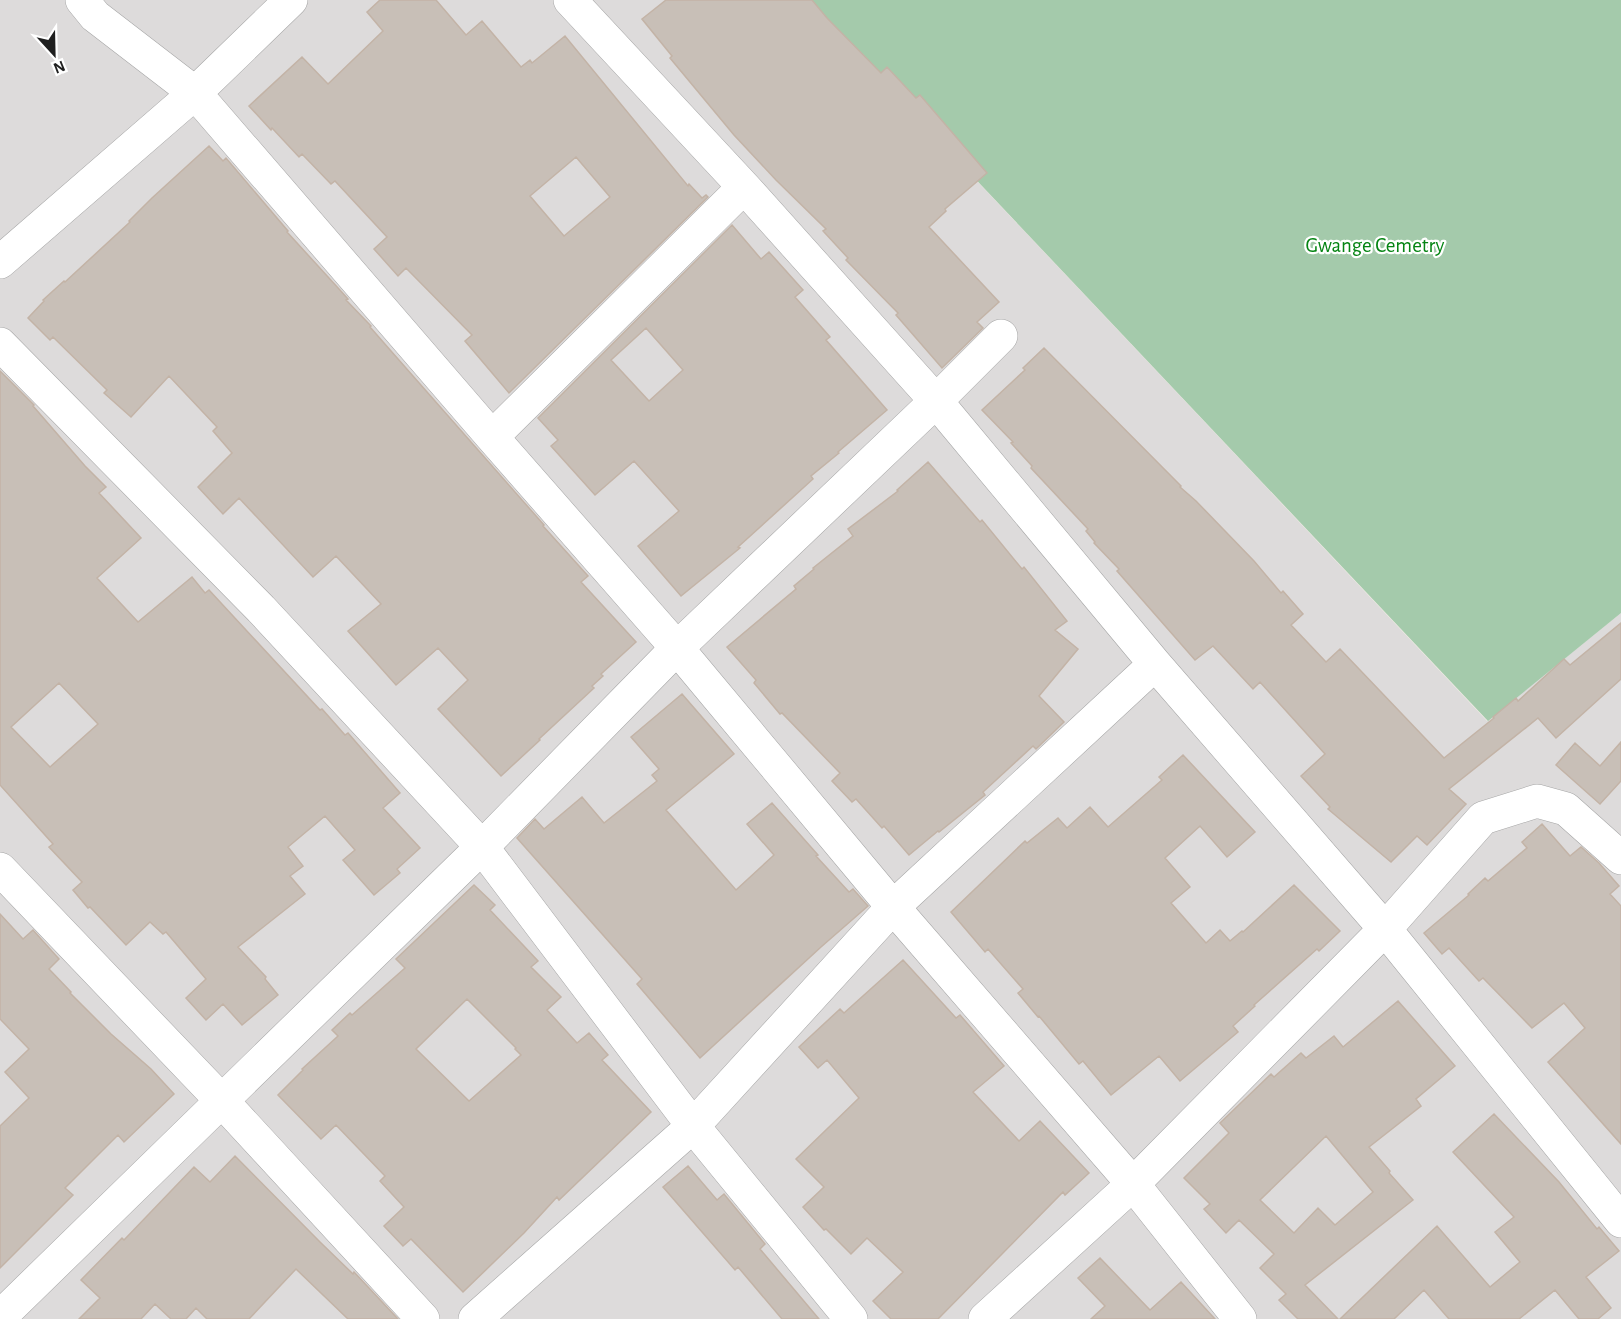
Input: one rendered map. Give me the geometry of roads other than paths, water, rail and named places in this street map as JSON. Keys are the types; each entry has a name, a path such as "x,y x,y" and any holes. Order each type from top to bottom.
{"street":[{"path":"82,0 95,15 195,93 492,438 677,648 893,907 1132,1184 1240,1319"},
{"path":"0,262 195,93 291,0"},
{"path":"570,0 744,187 936,401 1155,664 1385,929 1621,1221"},
{"path":"492,438 744,187"},
{"path":"0,1317 482,847 677,648 936,401 1000,336"},
{"path":"0,344 261,609 482,847 693,1126 850,1319"},
{"path":"476,1319 693,1126 893,907 1155,664"},
{"path":"985,1319 1132,1184 1385,929 1483,818 1537,801 1566,809 1621,858"},
{"path":"0,869 222,1101 423,1319"}],"park label":[{"name":"Gwange Cemetry","path":"1375,245"}]}
